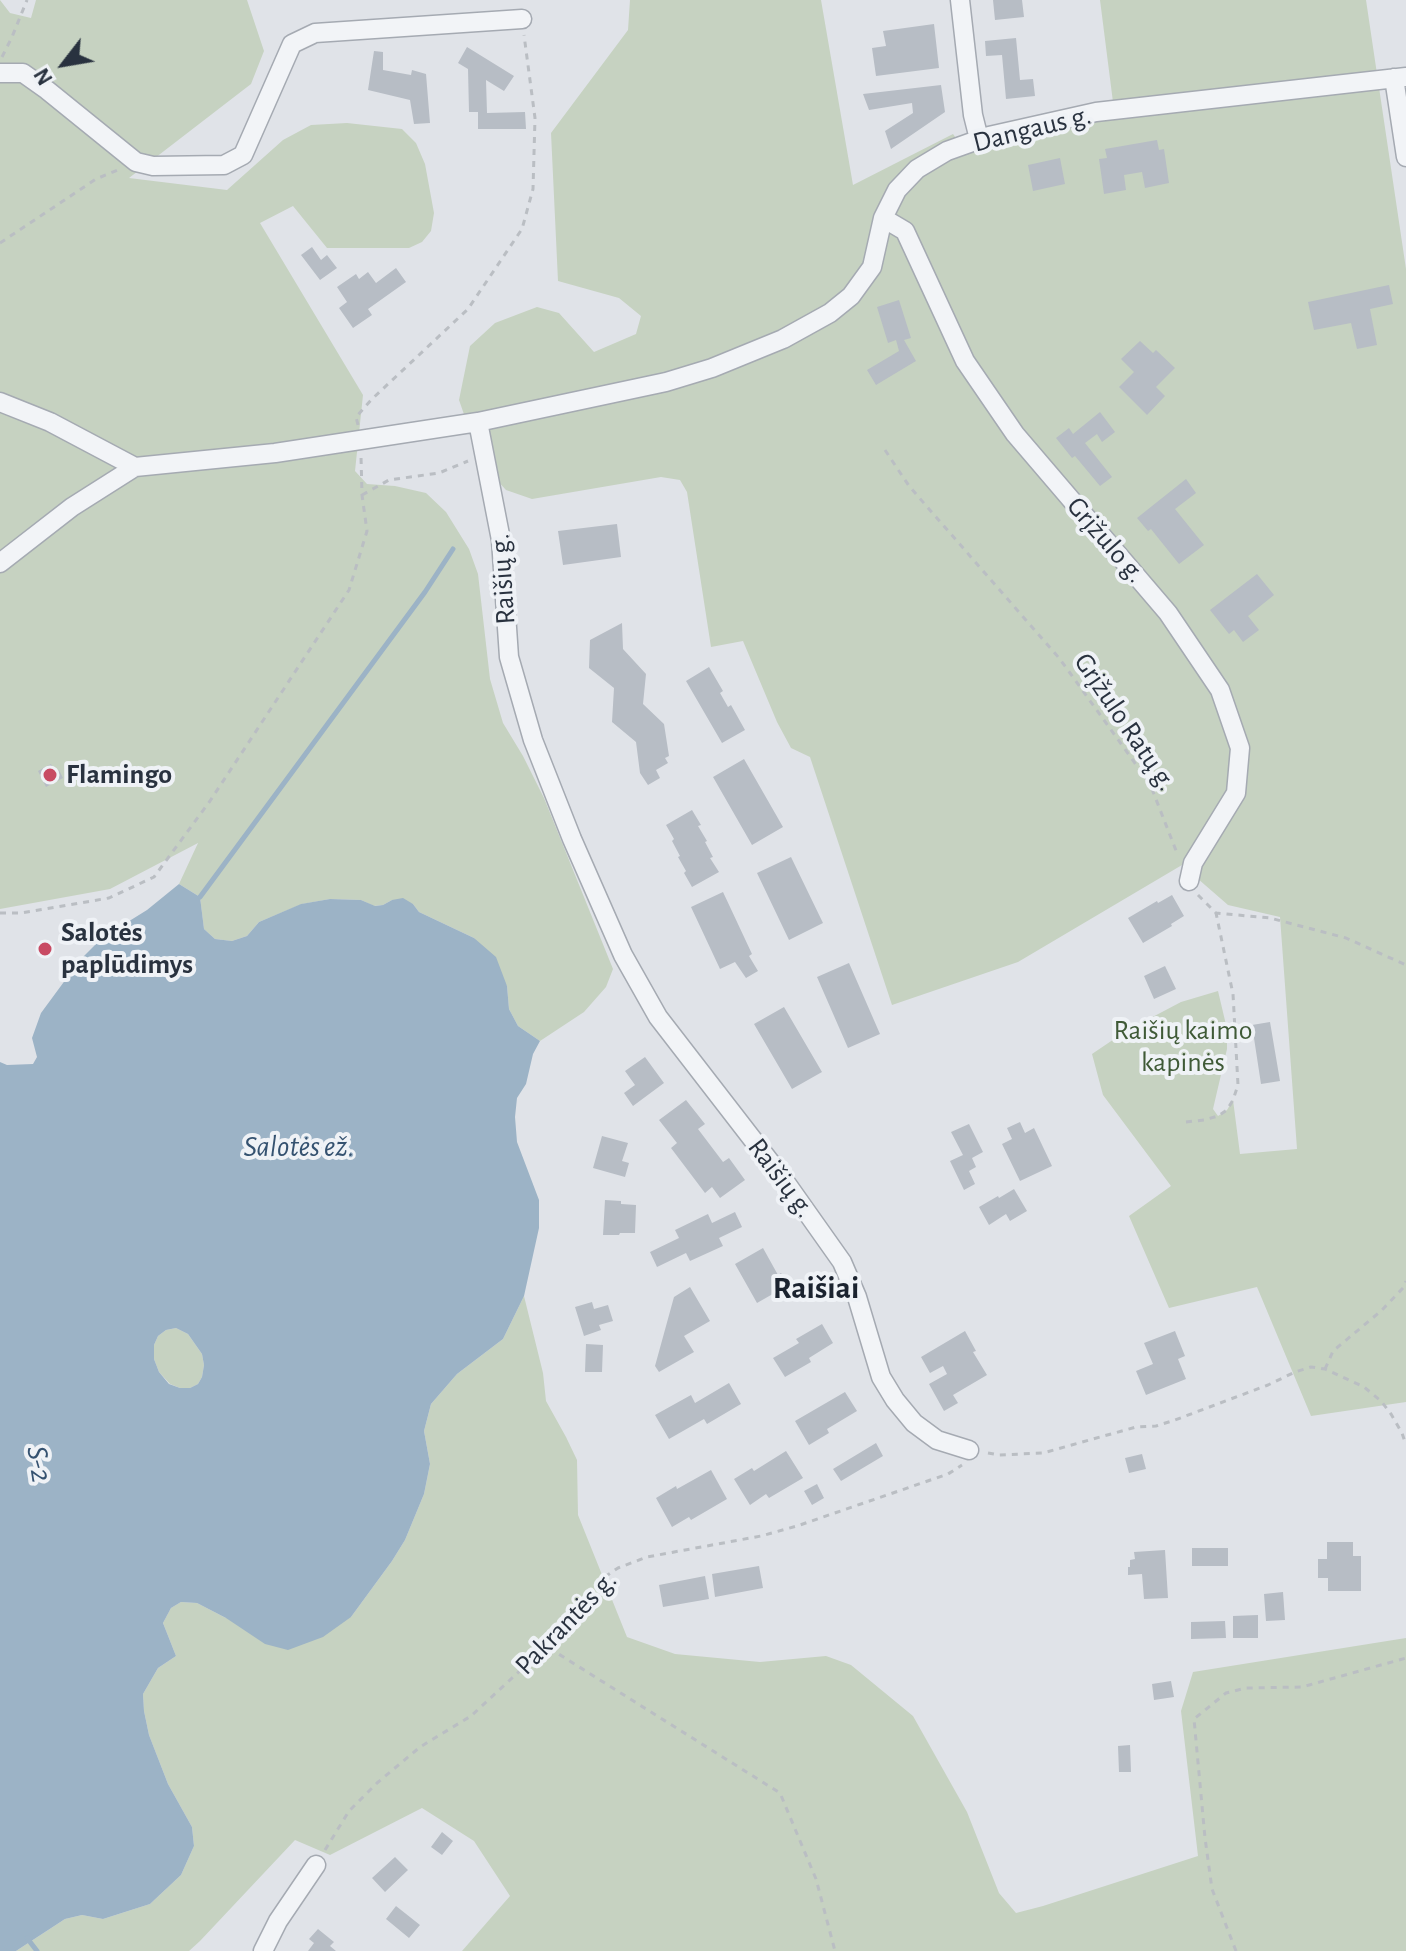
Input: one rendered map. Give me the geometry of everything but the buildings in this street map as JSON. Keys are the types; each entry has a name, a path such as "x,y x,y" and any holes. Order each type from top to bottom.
{"street":[{"path":"960,0 973,115 979,139"},
{"path":"0,73 23,73 136,162 153,166 224,165 243,155 292,44 315,33 522,19"},
{"path":"1400,77 1406,157"},
{"name":"Dangaus g.","path":"135,467 275,453 478,422 666,382 712,368 783,339 830,313 851,296 872,267 883,218 897,190 917,169 947,151 989,136 1096,112 1400,77"},
{"name":"Grįžulo g.","path":"883,218 905,231 965,361 1015,434 1168,613 1220,690 1240,748 1236,793 1193,863 1189,881"},
{"path":"0,402 50,422 135,467 72,507 0,563"},
{"name":"Raišių g.","path":"478,422 501,540 509,657 533,740 623,955 658,1017 784,1180 842,1262 857,1297 881,1377 895,1400 914,1423 937,1440 969,1450"},
{"path":"263,1951 278,1921 316,1865"}],"path":[{"path":"0,60 27,0"},
{"path":"0,913 21,913 109,898 154,877 210,801 349,590 367,531 356,417 468,309 522,229 533,189 535,118 522,19"},
{"path":"0,243 96,179 136,162"},
{"name":"Grįžulo Ratų g.","path":"885,450 909,486 1059,658 1150,784 1189,881 1216,913"},
{"path":"362,495 389,480 439,473 485,454"},
{"path":"1186,1122 1218,1116 1227,1110 1238,1085 1233,994 1216,913 1270,918 1346,938 1406,965"},
{"path":"1325,1369 1333,1351 1381,1311 1406,1281"},
{"path":"969,1450 999,1455 1043,1453 1136,1427 1156,1426 1311,1367 1325,1369 1364,1387 1391,1414 1406,1445"},
{"name":"Pakrantės g.","path":"316,1865 349,1811 377,1783 420,1747 471,1716 560,1637 600,1580 618,1568 647,1557 761,1536 797,1526 948,1474 960,1468 969,1450"},
{"path":"547,1647 780,1793 816,1879 835,1951"},
{"path":"1236,1951 1212,1889 1194,1719 1226,1693 1246,1688 1302,1687 1406,1658"}],"green space":[{"path":"0,0 10,13 31,18 36,0 247,0 264,51 251,84 129,178 227,190 283,140 311,125 347,123 402,129 416,143 425,164 434,213 431,231 422,242 409,248 327,248 293,206 260,223 363,395 355,471 367,484 426,493 446,512 469,549 478,574 490,679 503,723 544,798 613,969 606,987 584,1012 540,1041 518,1026 509,1009 507,986 474,938 419,912 413,904 392,900 374,906 361,900 330,899 302,904 259,922 247,936 232,941 215,939 204,929 200,897 179,884 198,843 110,889 0,909"},
{"name":"Raišių kaimo kapinės","path":"630,0 821,0 853,185 953,134 962,146 1114,110 1100,0 1366,0 1406,269 1406,1402 1311,1416 1257,1287 1169,1308 1129,1216 1171,1186 1103,1095 1092,1054 1126,1031 1181,1002 1218,991 1227,1029 1227,1049 1213,1109 1218,1116 1227,1110 1233,1100 1240,1154 1297,1149 1280,917 1228,905 1182,865 1018,962 892,1005 810,757 791,748 743,641 711,647 687,492 680,480 661,477 532,499 506,490 481,463 459,400 470,346 495,323 537,307 559,313 594,352 636,334 641,316 619,298 558,281 551,133 628,30"},
{"path":"524,1296 543,1373 546,1401 577,1460 578,1515 627,1637 675,1654 760,1662 826,1656 851,1665 913,1716 967,1812 999,1893 1016,1913 1198,1856 1181,1711 1193,1672 1406,1638 1406,1951 462,1951 510,1896 474,1841 422,1808 330,1855 295,1840 189,1951 16,1951 65,1919 82,1915 103,1919 150,1904 181,1875 194,1846 192,1827 168,1784 149,1735 143,1694 158,1668 176,1656 163,1623 171,1608 181,1602 197,1603 226,1618 351,1617 405,1540 424,1494 430,1464 424,1431 431,1404 457,1374 503,1339"},
{"path":"176,1328 188,1334 202,1354 202,1377 198,1384 190,1388 170,1384 159,1372 154,1359 158,1336"}],"water":[{"name":"Salotės ež.","path":"179,884 200,897 204,929 215,939 232,941 247,936 259,922 301,904 330,899 361,900 375,906 403,898 419,912 474,938 496,957 507,986 509,1009 518,1026 540,1041 533,1054 526,1084 517,1098 515,1117 517,1142 539,1200 539,1228 524,1296 503,1339 457,1374 431,1404 424,1431 430,1464 424,1494 405,1540 351,1617 323,1637 288,1650 265,1644 197,1603 181,1602 171,1608 163,1623 176,1656 158,1668 143,1694 149,1735 168,1784 192,1827 194,1846 181,1875 150,1904 103,1919 82,1915 65,1919 16,1951 0,1951 0,1062 7,1065 33,1064 37,1057 32,1038 41,1013 80,960 102,938 147,910","holes":["176,1328 188,1334 202,1354 204,1365 198,1384 180,1388 169,1384 159,1372 154,1359 154,1345 158,1336 166,1330"]}],"waterway":[{"path":"200,897 425,592 453,549"},
{"name":"S-2","path":"27,1938 37,1951"}],"place":[{"name":"Flamingo","path":"50,775"},
{"name":"Salotės paplūdimys","path":"45,949"}],"district":[{"name":"Raišiai","path":"816,1288"}]}
